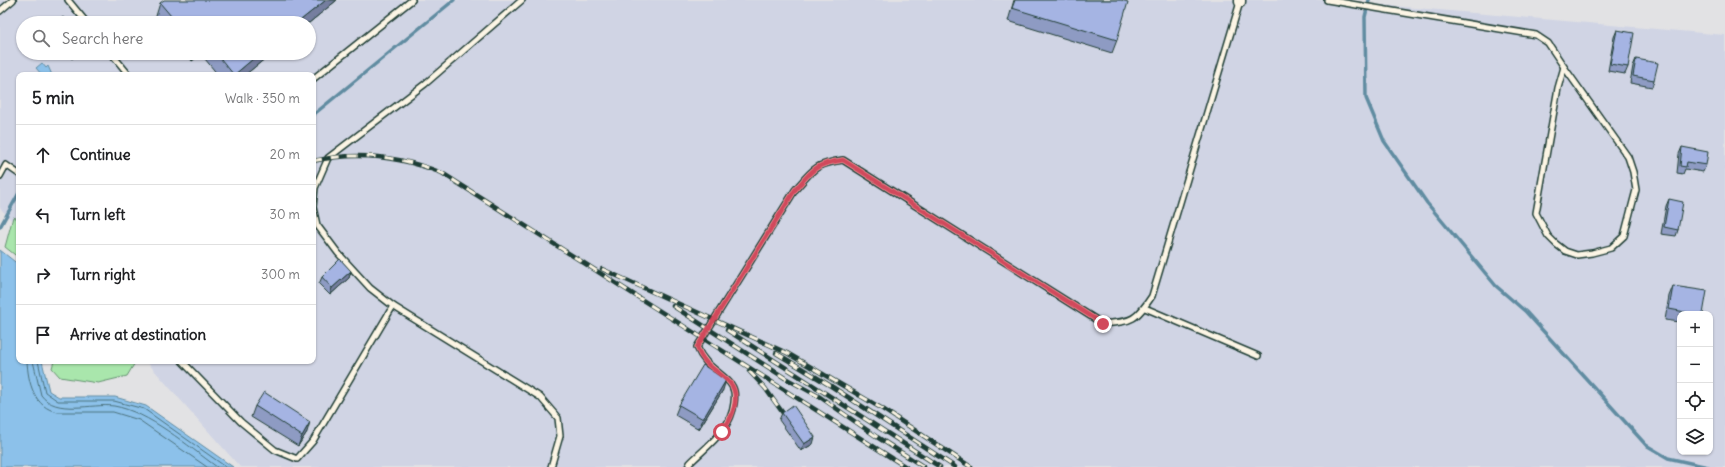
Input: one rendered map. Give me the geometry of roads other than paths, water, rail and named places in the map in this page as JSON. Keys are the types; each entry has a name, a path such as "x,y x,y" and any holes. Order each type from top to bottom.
{"lane":[{"path":"0,11 13,0"},
{"path":"68,0 81,16"},
{"path":"316,77 412,0"},
{"path":"316,186 328,158 425,84 522,0"},
{"path":"1327,0 1536,35 1548,43 1628,157 1633,172 1636,190 1624,236 1611,248 1577,255 1565,251 1548,236 1536,213 1558,88 1564,67"},
{"path":"688,467 690,463 726,427 733,414 735,397 731,384 708,366 701,358 697,347 795,190 811,171 823,163 843,160 1103,324 1130,322 1145,308 1152,296 1240,1"},
{"path":"117,60 127,72"},
{"path":"0,176 6,165 16,172"},
{"path":"316,218 318,225 338,253 370,288 393,306 540,398 558,418 560,436 551,467"},
{"path":"185,364 241,422 275,450 297,459 311,445 393,306"},
{"path":"1145,308 1258,356"}],"water":[{"path":"42,63 46,68 48,66 51,72 39,72 36,68"},
{"path":"0,250 16,263 16,364 43,364 49,391 59,397 115,397 146,406 233,467 0,467"}],"waterway":[{"path":"316,113 454,0"},
{"path":"1369,0 1365,17 1366,98 1384,141 1427,203 1496,286 1526,312 1646,445 1668,458 1708,467"},
{"path":"0,227 16,198"}],"railway":[{"path":"316,160 346,156 378,157 394,159 426,167 442,173 906,467"},
{"path":"602,269 787,353 881,408 971,467"},
{"path":"673,306 785,378 820,397 877,437 924,467"},
{"path":"727,330 940,467"},
{"path":"776,353 831,386 955,467"},
{"path":"749,371 765,388 785,416"}]}
